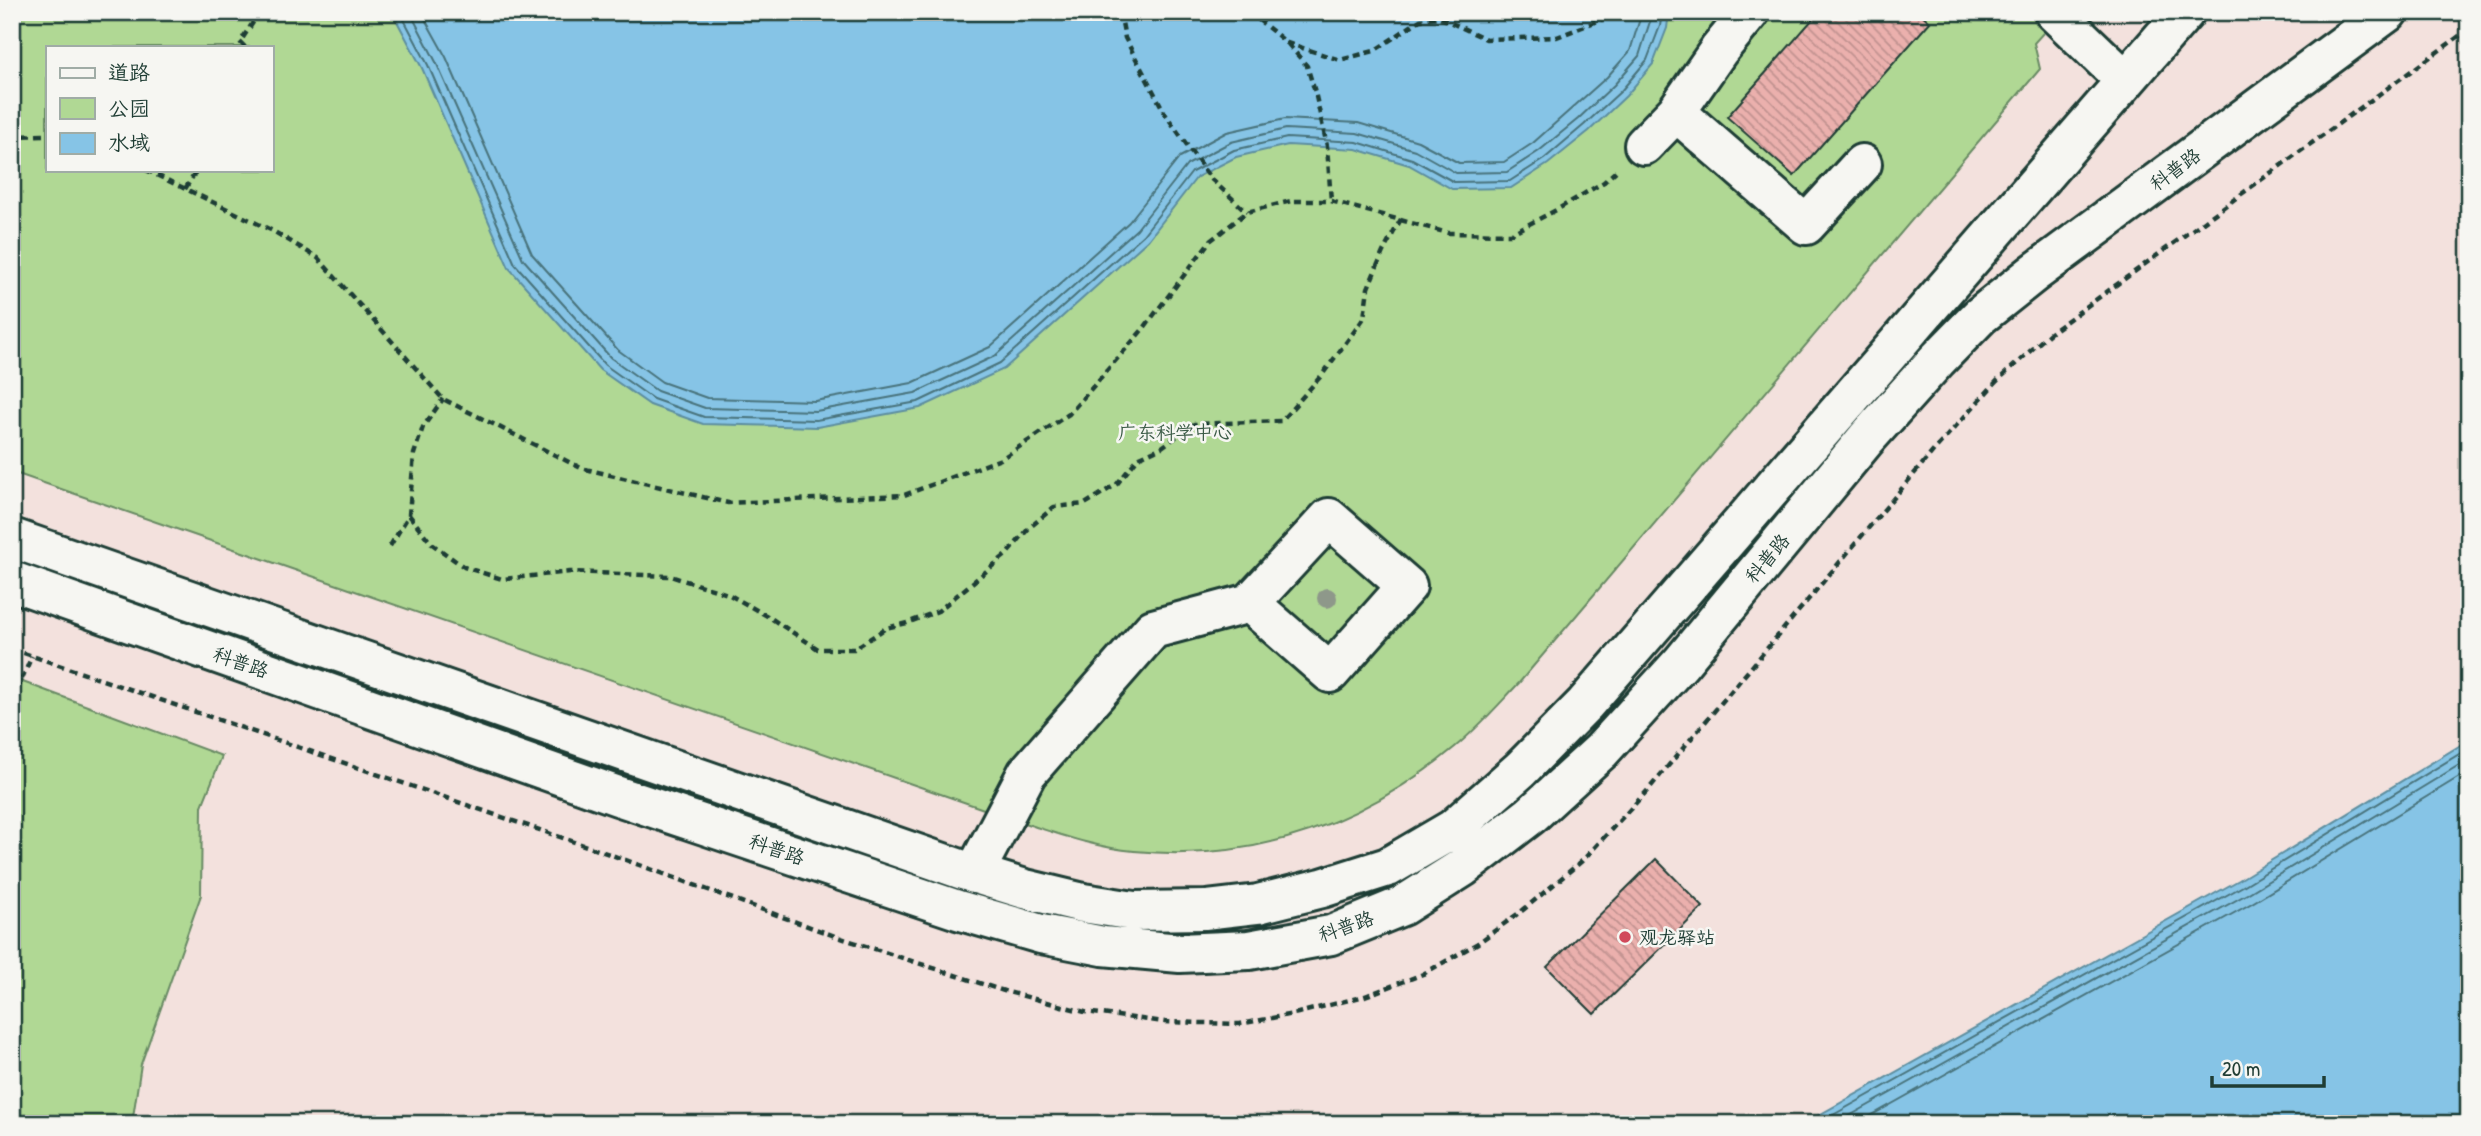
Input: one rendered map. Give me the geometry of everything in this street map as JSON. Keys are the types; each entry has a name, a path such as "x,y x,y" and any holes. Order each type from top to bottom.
{"street":[{"path":"1644,145 1676,112 1719,50 1750,12"},
{"path":"2054,12 2125,80"},
{"path":"12,538 975,874 1025,889 1134,911 1206,910 1258,904 1322,888 1388,867 1453,829 1521,769 1585,704 2185,12"},
{"name":"科普路","path":"12,581 618,796 958,910 1041,934 1103,946 1180,953 1249,950 1331,935 1402,906 1462,868 1531,816 1601,751 1681,663 1866,439 1980,316 2034,273 2388,12"},
{"path":"1676,112 1806,225 1862,164"},
{"path":"975,874 1027,773 1153,629 1250,603"}],"path":[{"path":"244,46 240,42 260,12"},
{"path":"1120,12 1125,38 1167,115 1210,178 1247,212"},
{"path":"1249,12 1287,43 1307,66 1327,146 1331,201"},
{"path":"1287,43 1340,60 1374,51 1420,20 1439,17 1486,39 1557,37 1620,12"},
{"path":"12,136 46,135"},
{"path":"150,172 273,231 318,258 443,399 581,468 728,503 904,495 1001,459 1069,414 1144,328 1209,241 1247,212 1290,201 1331,201 1448,233 1510,234 1604,182 1644,145"},
{"path":"186,189 196,172"},
{"path":"408,516 432,544 464,567 502,579 570,572 670,576 728,594 818,649 854,649 886,628 938,611 1007,554 1029,528 1054,507 1085,504 1117,484 1138,458 1162,447 1194,424 1281,421 1322,375 1364,318 1368,288 1401,219"},
{"path":"390,546 408,516 414,454 423,427 443,399"},
{"path":"12,701 32,656"}],"green space":[{"name":"广东科学中心","path":"12,12 2062,12 2034,43 2040,69 1519,683 1455,747 1382,798 1305,833 1264,844 1222,851 1134,851 1094,844 1030,825 12,472"},
{"path":"12,678 222,756 202,806 201,895 141,1064 132,1124 12,1124"}],"water":[{"path":"392,12 1669,12 1667,28 1653,64 1626,96 1548,164 1511,188 1452,189 1409,165 1356,149 1288,145 1236,157 1197,177 1148,240 1004,369 920,408 817,427 703,424 650,405 600,370 509,268 422,68"},
{"path":"2469,740 2469,1124 1803,1124 2239,880"}],"building":[{"path":"1819,12 1919,12 1930,22 1794,176 1727,117"},
{"name":"观龙驿站","path":"1656,859 1703,907 1594,1014 1547,967"}],"place":[{"name":"观龙驿站","path":"1625,937"}]}
